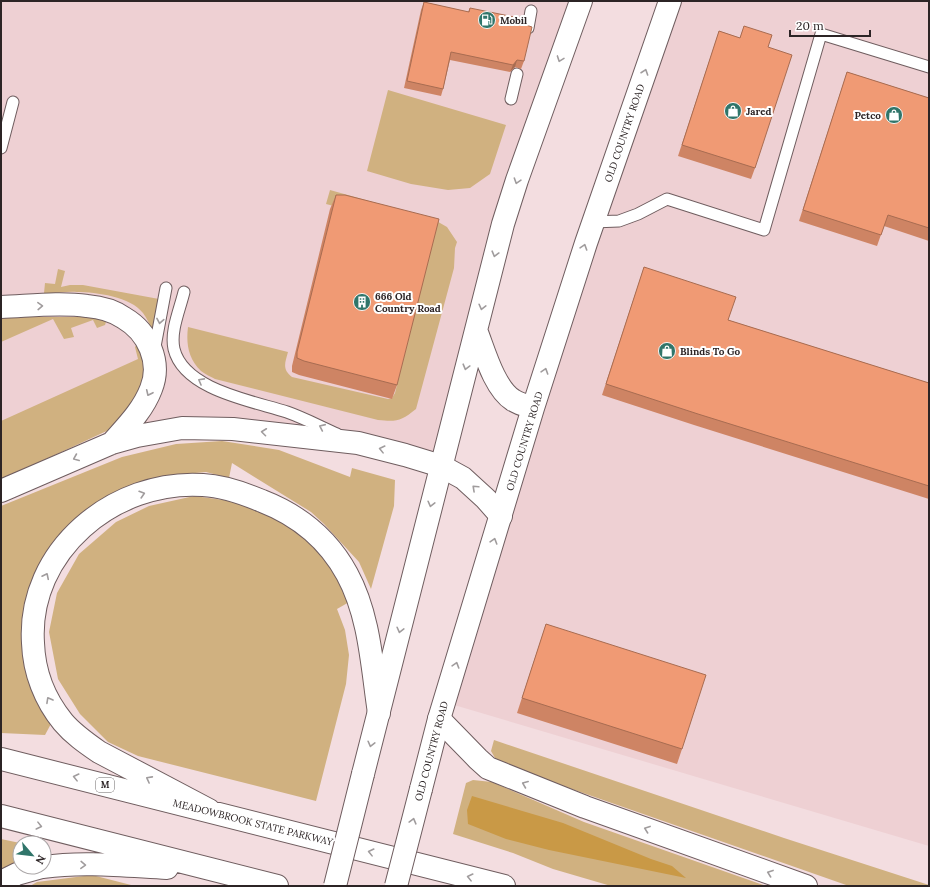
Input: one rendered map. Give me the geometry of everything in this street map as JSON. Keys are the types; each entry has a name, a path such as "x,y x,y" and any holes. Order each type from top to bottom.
{"main road":[{"path":"335,886 503,224 517,180 582,1"},
{"name":"OLD COUNTRY ROAD","path":"396,886 439,719 533,408 593,222 670,1"},
{"path":"1,307 66,305 86,306 114,312 134,324 143,334 154,355 155,374 152,387 141,408 112,443"},
{"path":"476,330 501,388 507,396 514,401 533,408"},
{"path":"1,492 112,443 182,428 206,428 257,431 358,443 405,455 441,466 463,478 501,516"},
{"path":"209,810 99,752 86,743 64,723 55,711 46,696 40,681 33,649 32,631 33,613 38,595 52,563 62,549 86,524 101,512 134,496 154,490 170,487 201,485 216,486 249,495 281,509 297,518 314,531 327,545 348,574 364,617 379,713"},
{"path":"439,719 488,768 585,807 806,886"},
{"name":"MEADOWBROOK STATE PARKWAY","path":"1,759 209,810 504,886"},
{"path":"1,816 277,886"},
{"path":"52,866 75,864 208,869"},
{"path":"1,882 16,875"}],"lane":[{"path":"528,28 531,11"},
{"path":"593,222 619,221 638,214 667,199 764,230 820,34 929,67"},
{"path":"511,99 517,74"},
{"path":"1,148 13,102"},
{"path":"154,355 166,288"},
{"path":"184,292 173,336 176,357 189,374 213,388 289,412 358,443"}],"shaded area":[{"path":"1,1 581,1 441,466 257,431 112,443 91,413 1,454"},
{"path":"670,1 929,1 929,846 444,702"},
{"path":"388,90 506,125 490,174 470,188 448,190 411,184 367,171"},
{"path":"330,190 433,219 447,227 457,242 455,248 454,268 416,409 398,420 378,420 215,379 201,371 193,361 189,350 187,339 188,327 288,352 285,366 292,377 388,399 392,398 395,393 433,239 428,230 326,204"},
{"path":"58,269 65,271 61,287 83,285 159,299 155,330 152,329 144,315 137,308 122,299 113,296 85,292 44,293 45,283 55,284"},
{"path":"1,317 101,317 106,322 105,325 97,328 93,320 71,328 74,337 64,339 53,319 1,342"},
{"path":"137,344 146,362 145,386 111,429 1,480 1,421 138,359 135,347"},
{"path":"222,441 279,450 350,477 352,468 395,480 394,506 371,589 359,562 311,512 232,463 229,478 206,472 174,475 143,483 35,579 52,722 45,735 1,733 1,506 122,457 176,444"},
{"path":"194,496 231,501 271,513 304,536 334,568 351,601 337,609 345,630 349,655 346,684 316,801 138,756 108,742 80,714 58,679 49,632 57,593 79,554 116,522 149,506"},
{"path":"494,740 929,886 849,886 503,765 495,758 491,751"},
{"path":"473,780 492,782 584,822 766,886 611,886 553,869 513,853 453,834 466,783"},
{"path":"472,796 563,823 672,866 686,878 549,850 506,839 468,824 467,810"},
{"path":"1,839 12,841 12,867 1,872"},
{"path":"92,875 135,886 30,886 37,882"}],"building":[{"path":"424,2 469,12 470,8 524,19 526,25 532,27 524,61 517,60 513,65 451,52 443,89 407,81"},
{"name":"Jared","path":"744,26 772,35 768,47 792,55 755,168 682,145 719,31 740,38"},
{"path":"847,72 929,98 929,228 888,215 881,235 803,210"},
{"name":"666 Old Country Road","path":"336,195 345,195 439,219 397,385 297,358 297,352"},
{"path":"644,267 736,297 728,320 929,383 929,486 606,384"},
{"path":"546,624 706,675 682,749 522,698"}],"place":[{"name":"Mobil","path":"487,20"},
{"name":"Jared","path":"733,111"},
{"name":"Petco","path":"894,115"},
{"name":"666 Old Country Road","path":"362,302"},
{"name":"Blinds To Go","path":"667,351"}]}
